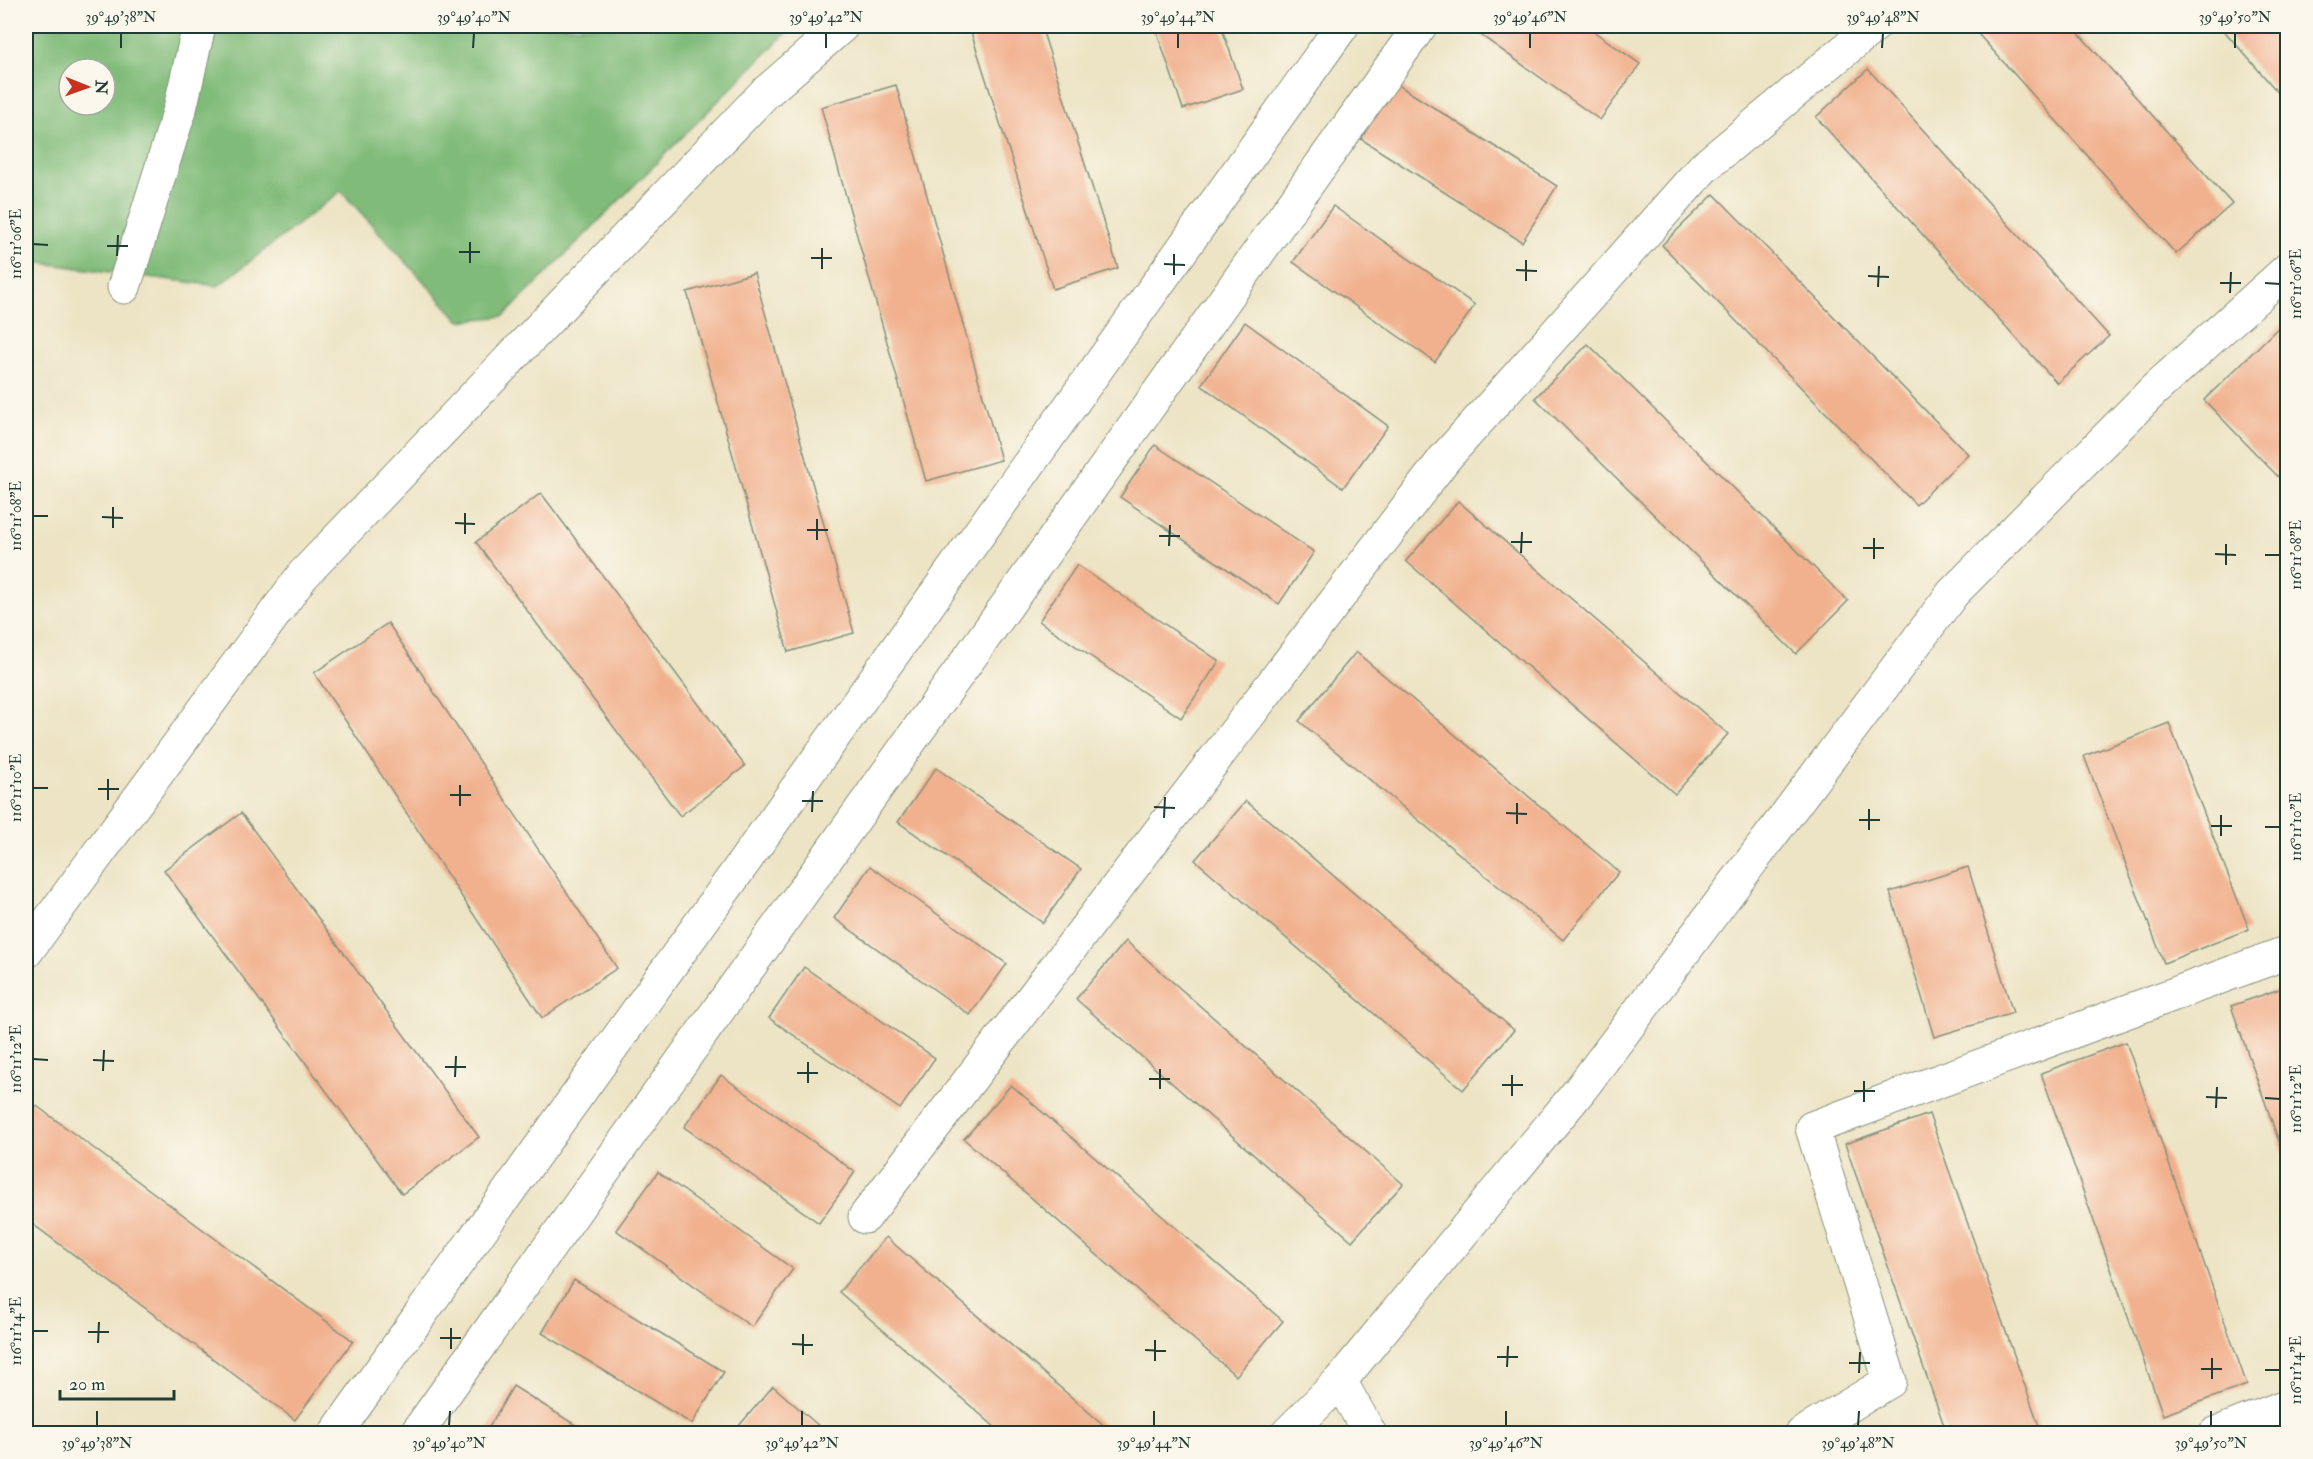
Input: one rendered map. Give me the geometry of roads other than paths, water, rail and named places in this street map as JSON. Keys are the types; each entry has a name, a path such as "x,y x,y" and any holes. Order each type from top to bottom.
{"street":[{"path":"124,287 180,109 199,26"},
{"path":"26,952 303,575 764,94 842,26"},
{"path":"335,1434 1342,26"},
{"path":"416,1434 1420,26"},
{"path":"865,1217 1445,458 1703,168 1874,26"},
{"path":"1287,1434 1340,1381 1580,1090 1953,593 2154,390 2288,269"},
{"path":"1802,1434 1890,1381 1812,1128 2288,952"},
{"path":"1340,1381 1370,1434"},
{"path":"2214,1434 2288,1405"}]}
